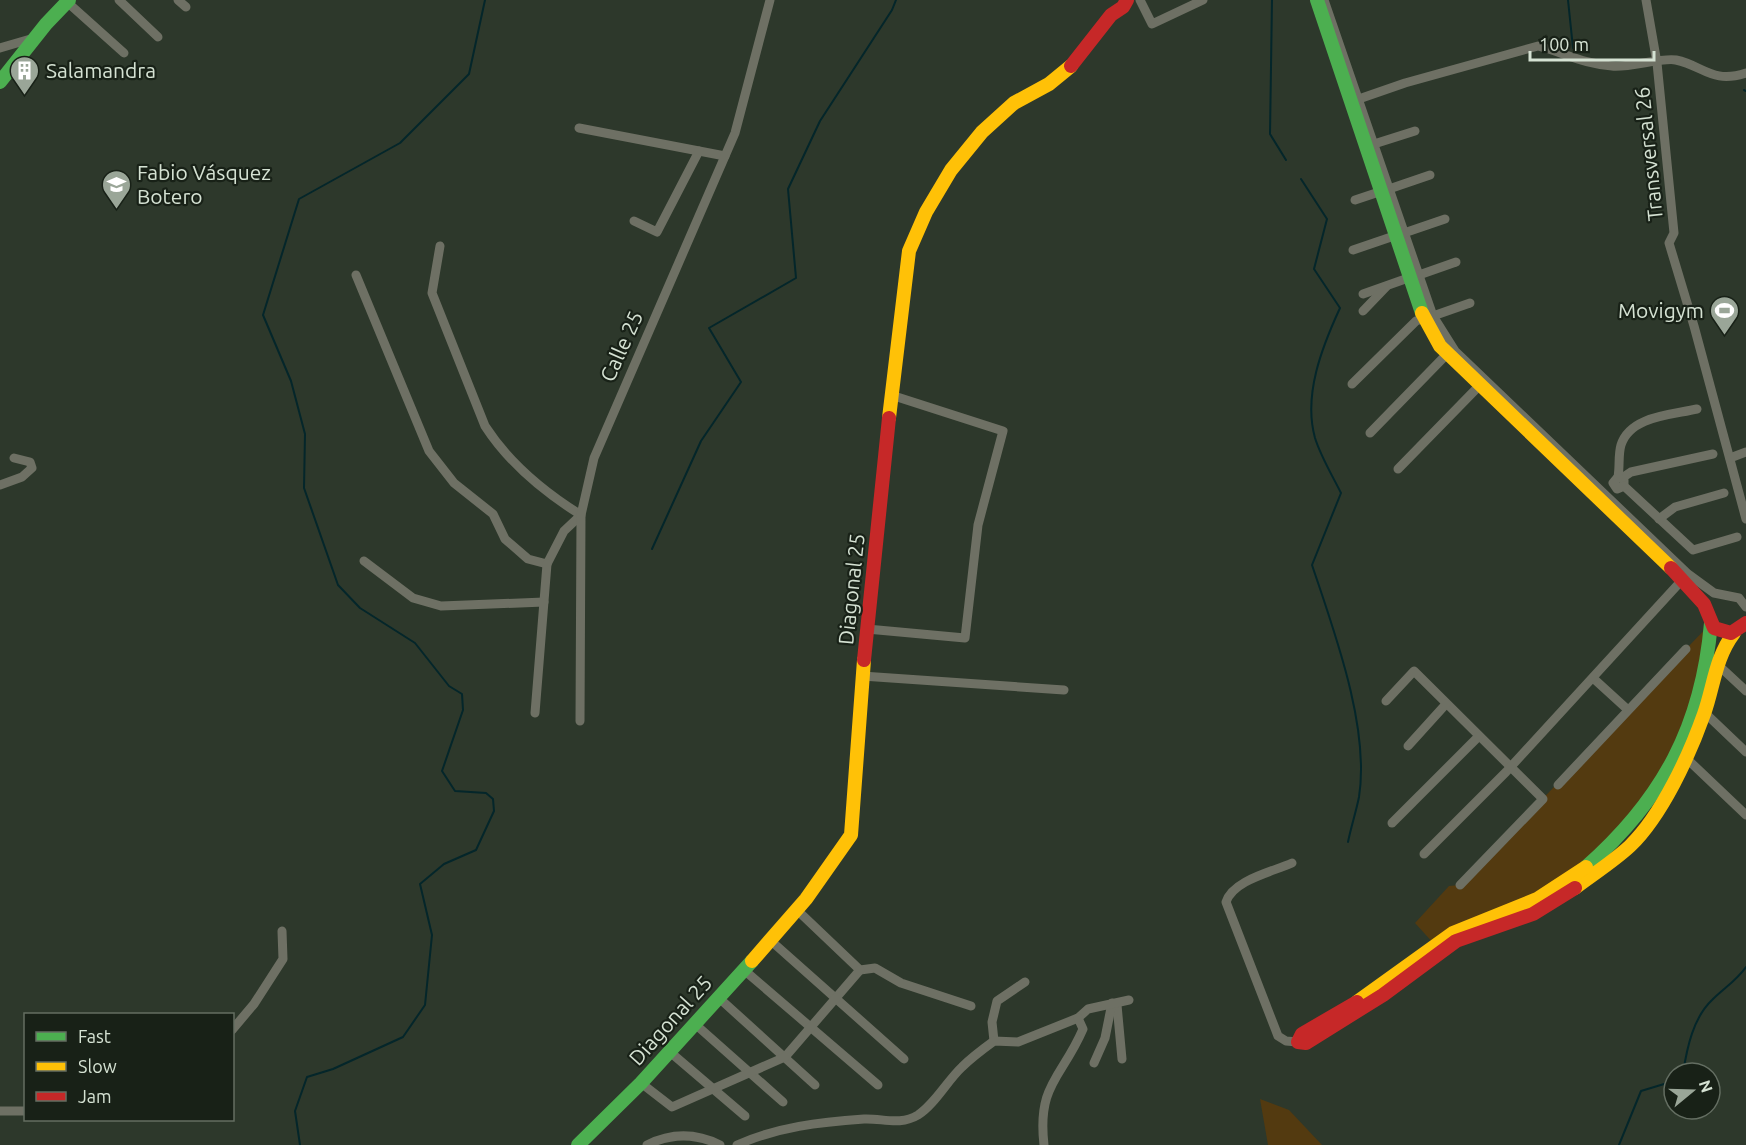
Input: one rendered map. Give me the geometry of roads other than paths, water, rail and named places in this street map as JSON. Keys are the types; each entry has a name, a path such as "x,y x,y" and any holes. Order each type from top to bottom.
{"street":[{"path":"118,0 158,37"},
{"path":"178,0 186,7"},
{"name":"Calle 25","path":"580,721 581,515 594,458 735,133 770,0"},
{"path":"1111,15 1112,0"},
{"name":"Diagonal 25","path":"578,1145 670,1052 797,910 829,869 851,835 862,676 891,395 909,251 913,237 944,182 985,131 1013,104 1054,82 1065,72 1111,15 1127,0"},
{"path":"1140,0 1152,24 1185,4 1203,0"},
{"path":"1317,0 1374,144 1385,190"},
{"path":"1324,0 1355,100 1429,317 1447,354 1683,579 1702,600 1710,619 1723,633 1742,628"},
{"name":"Transversal 26","path":"1646,0 1657,63 1674,233 1669,243 1746,519"},
{"path":"0,82 34,38 68,1 124,53"},
{"path":"0,48 34,38"},
{"path":"1355,100 1538,46 1584,63 1612,66 1657,63 1673,59 1710,75 1746,73"},
{"path":"579,128 724,156"},
{"path":"1374,144 1415,131"},
{"path":"634,222 657,232 699,151"},
{"path":"1355,200 1430,175"},
{"path":"1353,250 1445,219"},
{"path":"440,246 432,293 485,426 495,442 545,492 581,515 564,531 547,564 535,713"},
{"path":"1363,294 1456,262"},
{"path":"356,275 429,451 453,483 493,514 506,539 528,559 547,564"},
{"path":"1363,311 1387,285"},
{"path":"1352,384 1416,321 1470,303"},
{"path":"1429,317 1455,351 1689,574 1708,590 1738,598 1746,607"},
{"path":"1370,434 1447,354"},
{"path":"1398,469 1480,385"},
{"path":"867,629 965,638 978,525 1003,431 891,395"},
{"path":"1697,409 1631,426 1620,447 1620,482 1693,550 1737,537"},
{"path":"1730,458 1746,452"},
{"path":"1608,496 1631,472 1713,454"},
{"path":"0,484 22,477 32,468 30,462 14,458"},
{"path":"1659,519 1675,507 1724,493"},
{"path":"364,561 413,598 441,606 544,602"},
{"path":"1424,854 1510,767 1683,579"},
{"path":"1610,854 1650,799 1678,754 1699,697 1713,603 1724,595"},
{"path":"1292,863 1239,886 1228,894 1226,902 1278,1036 1286,1041 1298,1042 1302,1034 1370,994 1451,935 1475,921 1521,912 1634,841 1685,757 1704,712 1722,647 1742,628"},
{"path":"1558,784 1686,649"},
{"path":"1716,663 1746,691"},
{"path":"1386,701 1414,671 1543,800 1460,885"},
{"path":"862,676 1064,690"},
{"path":"1593,678 1627,709"},
{"path":"1408,746 1446,704"},
{"path":"1704,712 1746,752"},
{"path":"1392,823 1478,737"},
{"path":"1685,757 1746,815"},
{"path":"797,910 860,970"},
{"path":"234,1028 254,1004 284,959 282,932"},
{"path":"770,940 904,1059"},
{"path":"641,1083 672,1107 784,1057 860,970 875,968 901,983 971,1006"},
{"path":"744,970 878,1085"},
{"path":"994,1041 992,1022 997,1001 1025,982"},
{"path":"719,998 815,1085"},
{"path":"737,1145 771,1131 815,1123 909,1119 919,1114 962,1067 994,1041 1018,1042 1078,1017 1088,1009 1129,1000"},
{"path":"1114,1003 1122,1059"},
{"path":"1094,1063 1106,1038 1114,1003"},
{"path":"1044,1145 1044,1101 1055,1076 1083,1029 1078,1017"},
{"path":"696,1024 783,1102"},
{"path":"670,1052 745,1116"},
{"path":"0,1111 24,1111"},
{"path":"648,1144 686,1134 720,1145"}],"waterway":[{"path":"300,1145 295,1111 307,1077 333,1069 403,1037 425,1005 432,935 420,884 444,864 476,850 494,811 493,799 486,793 455,791 442,771 463,710 462,694 449,686 415,643 360,608 338,585 304,488 305,434 291,381 263,315 299,199 400,143 469,74 485,0"},
{"path":"652,549 701,441 741,382 709,328 796,278 788,189 820,121 892,10 896,0"},
{"path":"1272,0 1270,134 1286,160"},
{"path":"1568,0 1573,48"},
{"path":"1301,179 1327,219 1314,269 1340,308 1321,355 1311,405 1315,438 1341,493 1312,565 1339,649 1355,710 1361,770 1359,797 1348,842"},
{"path":"1685,1061 1696,1024 1705,1007 1746,967"},
{"path":"1619,1145 1641,1091 1662,1085"}],"place":[{"name":"Salamandra","path":"25,96"},
{"name":"Fabio Vásquez Botero","path":"116,210"},
{"name":"Movigym","path":"1725,336"}]}
